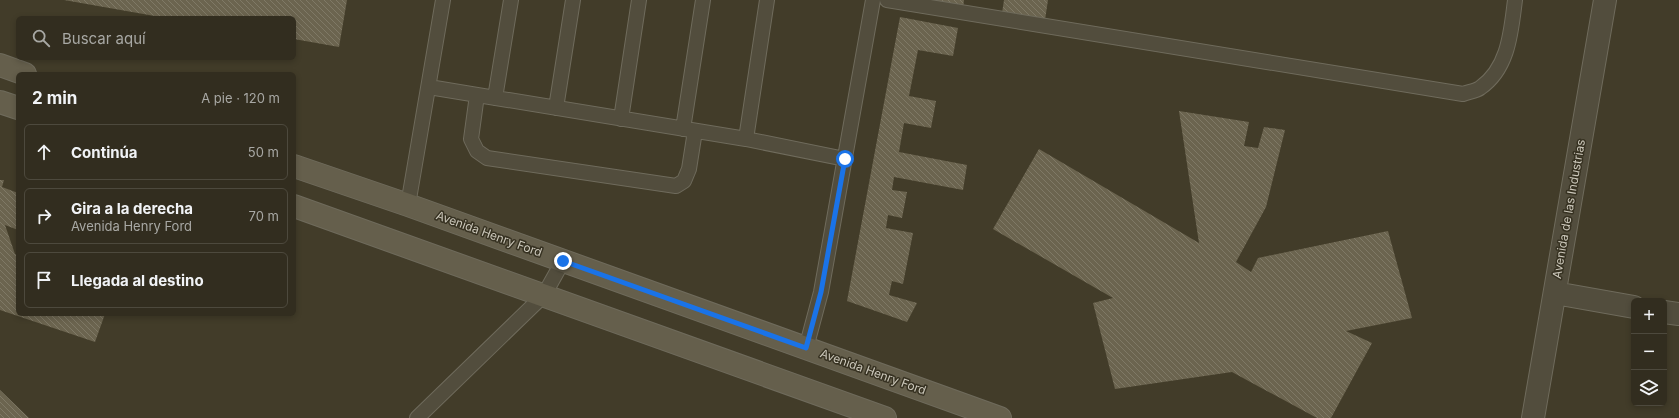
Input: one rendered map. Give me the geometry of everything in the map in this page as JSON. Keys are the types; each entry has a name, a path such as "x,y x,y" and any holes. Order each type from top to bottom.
{"main road":[{"path":"0,65 19,72"},
{"path":"0,102 16,107"},
{"name":"Avenida Henry Ford","path":"296,167 408,205 1000,418"},
{"path":"296,207 885,418"}],"street":[{"name":"Avenida de las Industrias","path":"1533,418 1605,0"},
{"path":"1555,293 1631,306"},
{"path":"1667,312 1679,314"}],"lane":[{"path":"408,205 443,0"},
{"path":"495,98 511,0"},
{"path":"556,108 573,0"},
{"path":"621,119 639,0"},
{"path":"477,95 471,139 477,151 488,158 676,186 684,181 689,169 689,130 703,0"},
{"path":"746,139 767,0"},
{"path":"806,348 821,292 873,0"},
{"path":"887,0 1463,94 1480,89 1489,81 1506,55 1515,0"},
{"path":"429,87 746,139 845,159"},
{"path":"417,418 544,295 563,261"}],"building":[{"path":"64,0 347,0 339,47 296,39 296,16 155,16"},
{"path":"920,0 964,0 963,8"},
{"path":"1004,0 1048,0 1045,20 1002,13"},
{"path":"900,17 958,28 953,56 918,50 909,96 936,101 931,128 904,123 899,152 967,165 963,190 894,177 892,190 907,192 902,218 888,215 886,228 913,233 903,284 892,281 889,295 917,303 907,322 847,301"},
{"path":"1179,111 1249,122 1244,146 1258,148 1264,127 1285,130 1266,207 1236,262 1251,272 1258,258 1388,231 1412,318 1346,331 1372,343 1331,418 1317,418 1232,372 1115,389 1093,303 1113,298 993,229 1039,149 1199,243"},
{"path":"0,180 4,180 2,187 16,192 16,229 5,225 16,254 16,315 0,310"},
{"path":"18,316 104,316 95,342"},
{"path":"0,390 29,418 0,418"}],"route":[{"path":"563,261 806,348 821,292 845,159"}]}
